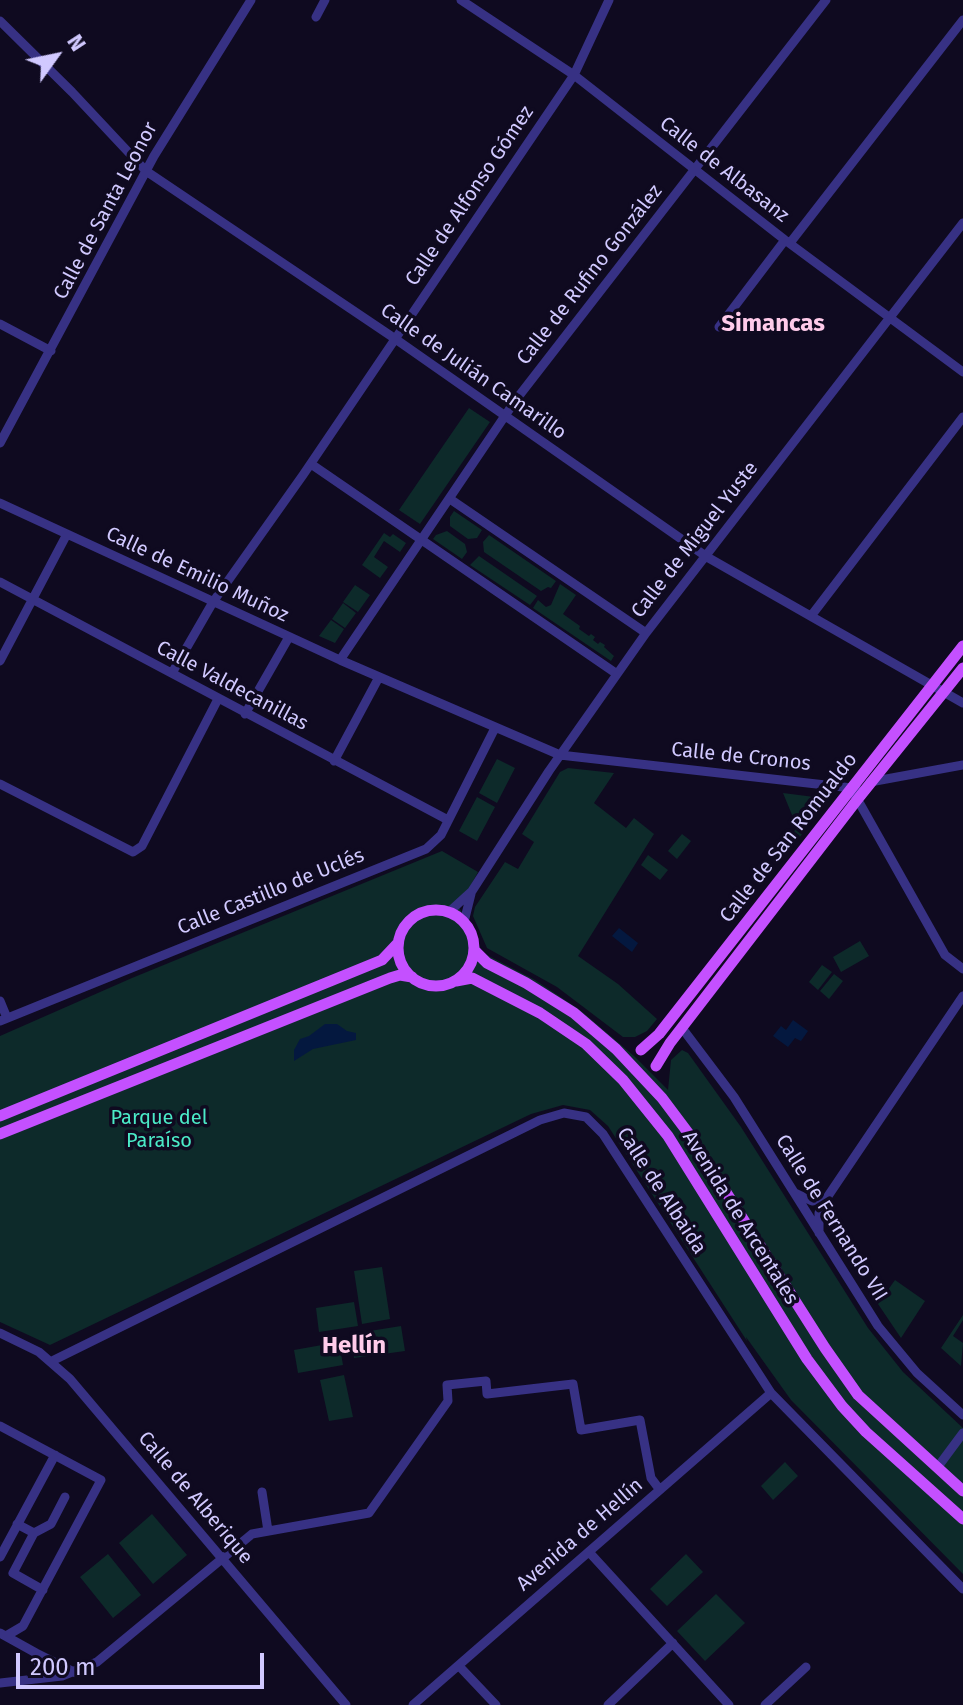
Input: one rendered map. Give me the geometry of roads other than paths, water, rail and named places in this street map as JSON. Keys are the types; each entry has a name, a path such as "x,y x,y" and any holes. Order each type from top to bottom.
{"main road":[{"name":"Calle de San Romualdo","path":"656,1066 931,685 963,646"},
{"name":"Calle de San Romualdo","path":"641,1050 659,1034 854,794 873,780 963,668"},
{"path":"0,1116 382,960 398,943 404,927 416,915 432,910 449,912 464,922 472,935 475,951 471,965 456,981 430,986 412,977 400,975 390,978 0,1134"},
{"path":"398,943 400,962 412,977"},
{"name":"Avenida de Arcentales","path":"475,951 487,963 574,1013 616,1049 662,1098 858,1395 963,1491"},
{"name":"Avenida de Arcentales","path":"456,981 472,978 540,1013 586,1044 648,1108 807,1359 834,1396 866,1432 963,1519"},
{"path":"586,1044 603,1051 620,1067 637,1071 656,1066 658,1083 690,1128 695,1144"},
{"path":"616,1049 641,1050 637,1071 641,1096 648,1108"}],"street":[{"name":"Calle de Santa Leonor","path":"0,443 146,171 251,0"},
{"path":"316,17 325,0"},
{"name":"Calle de Albasanz","path":"461,0 574,75 787,241 963,372"},
{"name":"Calle de Alfonso Gómez","path":"172,673 213,602 311,464 574,75 609,0"},
{"name":"Calle de Rufino González","path":"340,660 504,417 826,0"},
{"path":"719,327 963,20"},
{"name":"Calle de Julián Camarillo","path":"0,21 146,171 394,338 707,557 963,703"},
{"name":"Calle de Miguel Yuste","path":"449,912 472,891 560,755 646,633 963,223"},
{"path":"0,324 51,351"},
{"path":"811,616 963,417"},
{"path":"311,464 617,674"},
{"path":"450,499 646,633"},
{"name":"Calle de Emilio Muñoz","path":"0,503 340,660 560,755"},
{"path":"0,661 67,534"},
{"name":"Calle Valdecanillas","path":"0,582 448,820"},
{"path":"245,714 289,637"},
{"path":"334,761 379,677"},
{"path":"0,784 133,852 142,846 218,699"},
{"name":"Calle Castillo de Uclés","path":"3,1020 426,849 441,835 495,728"},
{"name":"Calle de Cronos","path":"560,755 854,794"},
{"path":"873,780 963,765"},
{"path":"854,794 945,955 963,969"},
{"name":"Calle de Miguel Yuste","path":"464,922 472,891"},
{"path":"820,1236 819,1213 826,1199 963,996"},
{"path":"0,1001 3,1020"},
{"name":"Calle de Fernando VII","path":"682,1028 734,1097 820,1236 896,1350 963,1415"},
{"name":"Calle de Albaida","path":"52,1361 529,1126 564,1113 586,1117 603,1134 771,1393 963,1589"},
{"path":"792,1191 803,1199 826,1199"},
{"name":"Calle de Alberique","path":"0,1333 52,1361 78,1388 346,1705"},
{"path":"0,1683 76,1673 97,1662 252,1534 369,1513 448,1401 447,1385 486,1381 487,1394 573,1384 581,1430 640,1420 651,1478 660,1490"},
{"name":"Avenida de Hellín","path":"413,1705 771,1393"},
{"path":"0,1426 101,1480 23,1626 3,1635"},
{"path":"937,1468 963,1433"},
{"path":"0,1557 55,1455"},
{"path":"262,1492 268,1531"},
{"path":"43,1590 13,1573 34,1533 51,1524 65,1497"},
{"path":"17,1524 34,1533"},
{"path":"589,1552 729,1705"},
{"path":"3,1635 76,1673"},
{"path":"608,1705 673,1643"},
{"path":"36,1653 40,1671 37,1679"},
{"path":"459,1666 496,1705"},
{"path":"765,1705 806,1667"}],"water":[{"path":"619,928 638,943 632,952 612,936"},
{"path":"793,1020 808,1031 801,1041 795,1038 788,1047 773,1036 781,1026 786,1030"},
{"path":"325,1024 337,1024 356,1033 356,1040 313,1049 294,1061 294,1050 300,1039"}],"district":[{"name":"Simancas","path":"773,324"},
{"name":"Hellín","path":"354,1346"}],"park label":[{"name":"Parque del Paraíso","path":"159,1130"}]}
